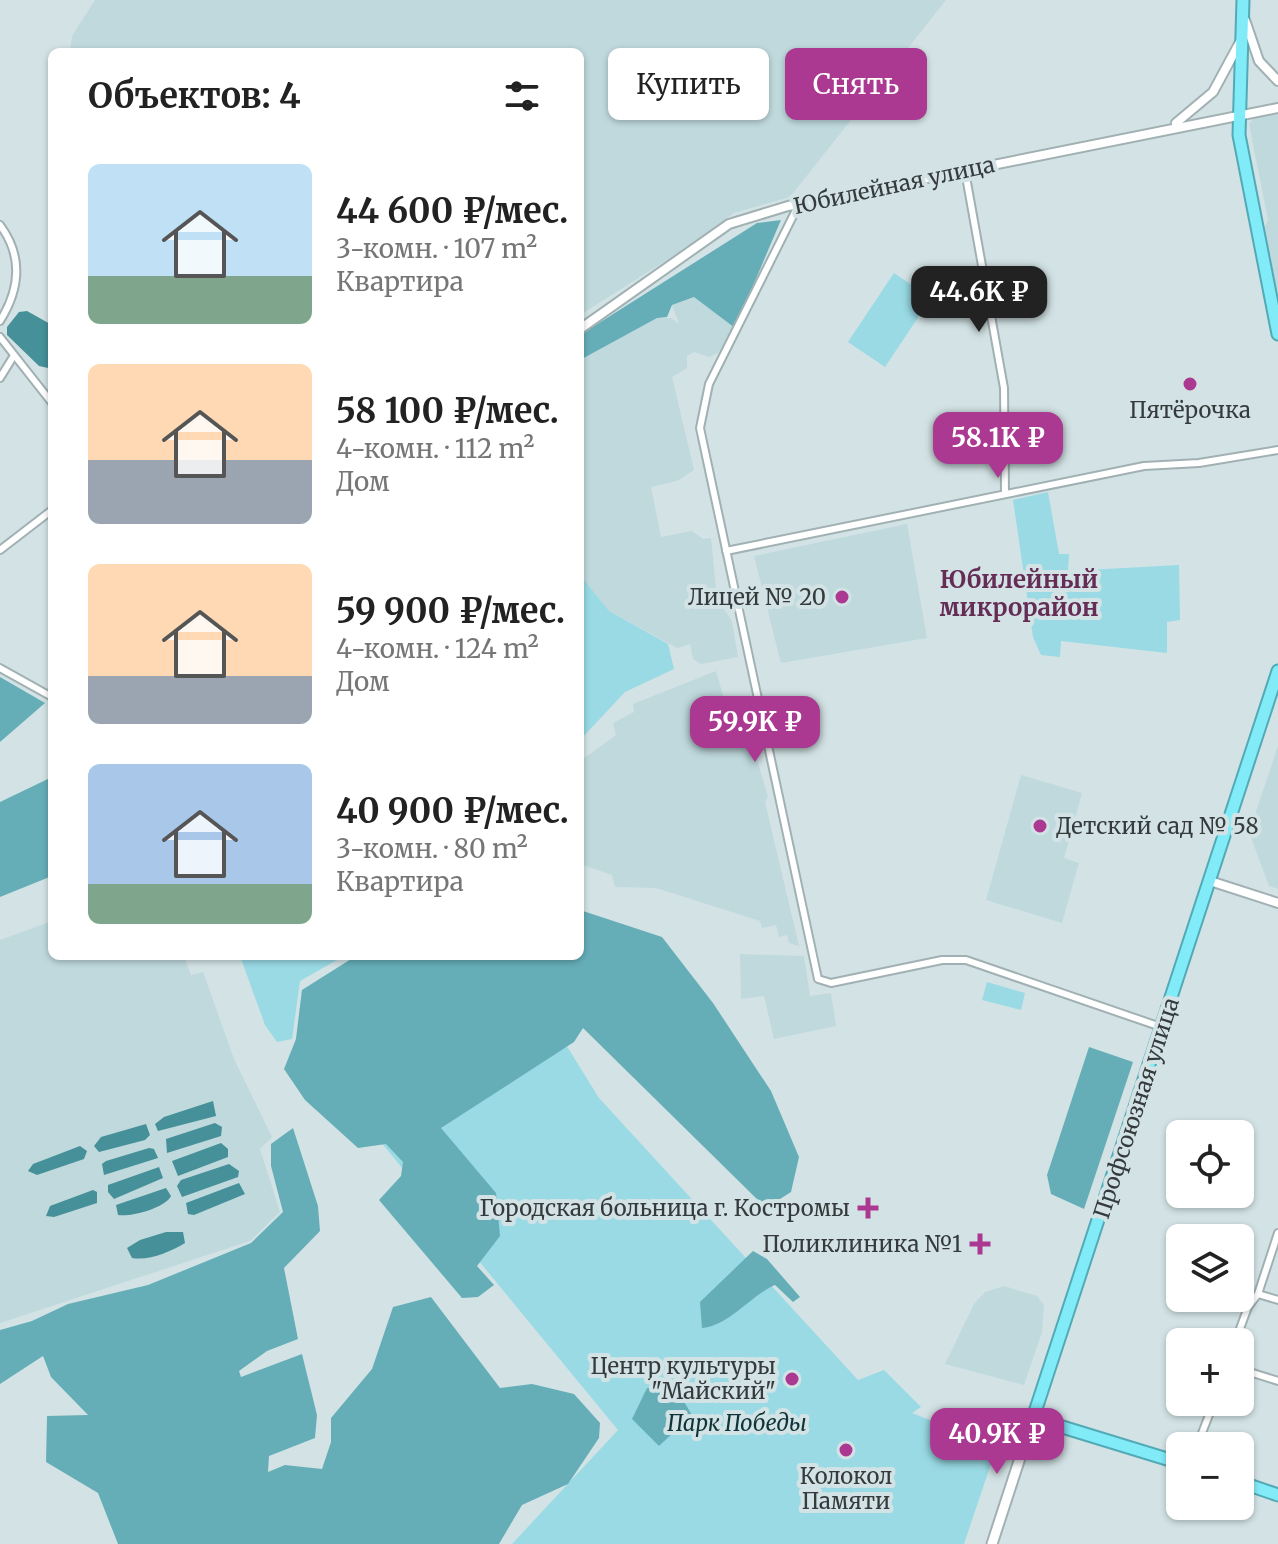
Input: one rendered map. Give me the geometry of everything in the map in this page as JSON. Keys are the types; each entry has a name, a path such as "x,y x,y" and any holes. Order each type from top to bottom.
{"highway":[{"path":"1243,0 1239,135 1278,334"},
{"name":"Профсоюзная улица","path":"1033,1418 1274,694 1278,671"},
{"path":"1033,1418 1166,1459"},
{"path":"1254,1487 1278,1495"}],"main road":[{"name":"Профсоюзная улица","path":"992,1544 1033,1418"}],"street":[{"path":"1242,14 1259,61 1278,81"},
{"path":"1169,128 1187,117 1213,92 1240,41"},
{"name":"Юбилейная улица","path":"584,326 729,224 799,204 1278,108"},
{"path":"965,171 1004,388 1005,494"},
{"path":"799,204 702,403 700,428 818,979 831,983 942,960 966,960 1152,1021 1163,1028"},
{"path":"0,225 14,245 15,297 0,321"},
{"path":"0,337 48,398"},
{"path":"0,378 13,357"},
{"path":"726,551 1144,466 1199,463 1278,450"},
{"path":"0,550 48,513"},
{"path":"0,668 48,695"},
{"path":"1210,881 1278,903"},
{"path":"1240,1328 1248,1307 1258,1294 1278,1233"},
{"path":"1258,1294 1278,1300"},
{"path":"1254,1373 1278,1381"}],"shaded area":[{"path":"95,0 946,0 908,48 785,48 785,120 851,120 790,197 734,213 584,312 584,48 70,48 72,36"},
{"path":"1278,114 1278,296 1264,229 1268,220 1249,124 1254,118"},
{"path":"781,220 735,328 694,297 672,305 667,317 657,318 584,358 584,332 757,223"},
{"path":"695,297 735,328 718,353 709,357 694,352 687,356 687,368 672,377 694,470 677,481 651,487 661,537 692,531 703,539 711,538 717,599 732,621 738,657 701,664 693,659 690,644 677,648 609,611 584,580 584,358 657,318 671,318 679,324 672,305"},
{"path":"27,311 48,323 48,368 39,366 7,335 7,327 19,312"},
{"name":"Лицей № 20","path":"907,524 927,638 781,663 754,556"},
{"path":"716,671 728,713 702,717 703,724 720,721 723,729 747,725 768,797 765,802 799,946 789,943 787,935 779,937 776,925 762,928 760,921 656,888 615,887 612,875 584,865 584,758 616,735 613,723 634,712 633,704"},
{"path":"0,677 45,703 0,742"},
{"path":"1278,746 1278,889 1269,886 1249,832"},
{"name":"Детский сад № 58","path":"1021,775 1082,793 1064,858 1079,863 1062,923 986,900"},
{"path":"48,779 48,878 0,897 0,802"},
{"path":"584,911 662,937 713,1003 771,1091 799,1157 791,1192 766,1208 583,1028 574,1042 441,1128 496,1193 500,1236 477,1266 494,1285 478,1297 462,1298 379,1200 401,1176 403,1162 386,1144 358,1148 305,1100 284,1069 296,1039 302,990 350,960 584,960"},
{"path":"48,922 48,960 185,960 191,975 203,972 234,1059 272,1137 260,1149 280,1212 250,1241 0,1323 0,940"},
{"path":"740,954 804,956 810,996 831,993 836,1026 774,1039 764,996 741,999"},
{"path":"1089,1047 1133,1062 1084,1209 1051,1194 1047,1175"},
{"path":"213,1101 216,1116 158,1131 155,1124 164,1117"},
{"path":"215,1123 222,1127 221,1136 167,1153 166,1139"},
{"path":"146,1124 150,1135 145,1140 99,1152 94,1146 101,1137"},
{"path":"293,1128 318,1206 320,1231 284,1268 298,1339 267,1351 239,1371 241,1377 302,1354 317,1415 315,1438 269,1456 268,1472 285,1465 322,1469 331,1442 331,1418 372,1369 393,1307 431,1297 500,1388 532,1384 574,1394 600,1423 599,1438 568,1484 522,1505 499,1544 118,1544 98,1493 46,1462 47,1416 88,1415 51,1377 43,1356 0,1384 0,1330 32,1321 68,1304 148,1285 251,1243 283,1212 271,1166 271,1144"},
{"path":"221,1143 228,1149 228,1157 178,1176 172,1161"},
{"path":"80,1146 87,1151 84,1159 37,1175 28,1171 33,1164"},
{"path":"154,1149 158,1158 104,1175 102,1164 106,1161"},
{"path":"229,1164 239,1171 238,1177 182,1197 177,1186 181,1180"},
{"path":"159,1167 163,1178 114,1199 108,1192 108,1185"},
{"path":"239,1183 245,1194 194,1215 188,1214 186,1203"},
{"path":"166,1188 171,1196 155,1208 118,1215 116,1205"},
{"path":"93,1190 97,1192 97,1203 54,1217 46,1216 50,1206"},
{"path":"166,1232 183,1232 185,1243 159,1255 132,1258 127,1248 140,1240"},
{"path":"753,1251 767,1259 800,1297 793,1302 775,1285 721,1322 702,1328 700,1302"},
{"path":"1004,1286 1037,1296 1044,1305 1042,1332 1024,1385 945,1364 974,1304 985,1292"},
{"path":"647,1388 677,1390 692,1415 659,1446 632,1419"}],"green space":[{"path":"894,273 931,298 885,367 848,342"},
{"path":"1048,492 1059,554 1069,554 1068,571 1179,565 1180,620 1167,622 1167,653 1061,641 1060,657 1041,655 1033,637 1013,500"},
{"path":"584,580 609,611 668,644 674,669 625,692 584,736"},
{"path":"241,960 337,960 300,981 292,1039 277,1042 265,1025"},
{"name":"Парк Победы","path":"350,960 513,960 599,1098 858,1380 884,1370 921,1407 912,1413 997,1446 964,1544 512,1544 618,1430 296,1039 302,990"},
{"path":"987,982 1025,993 1021,1010 982,1000"}],"place":[{"name":"Пятёрочка","path":"1190,384"},
{"name":"Лицей № 20","path":"842,597"},
{"name":"Детский сад № 58","path":"1040,826"},
{"name":"Городская больница г. Костромы","path":"868,1208"},
{"name":"Поликлиника №1","path":"980,1244"},
{"name":"Центр культуры \"Майский\"","path":"792,1379"},
{"name":"Колокол Памяти","path":"846,1450"}],"district":[{"name":"Юбилейный микрорайон","path":"1019,594"}]}
